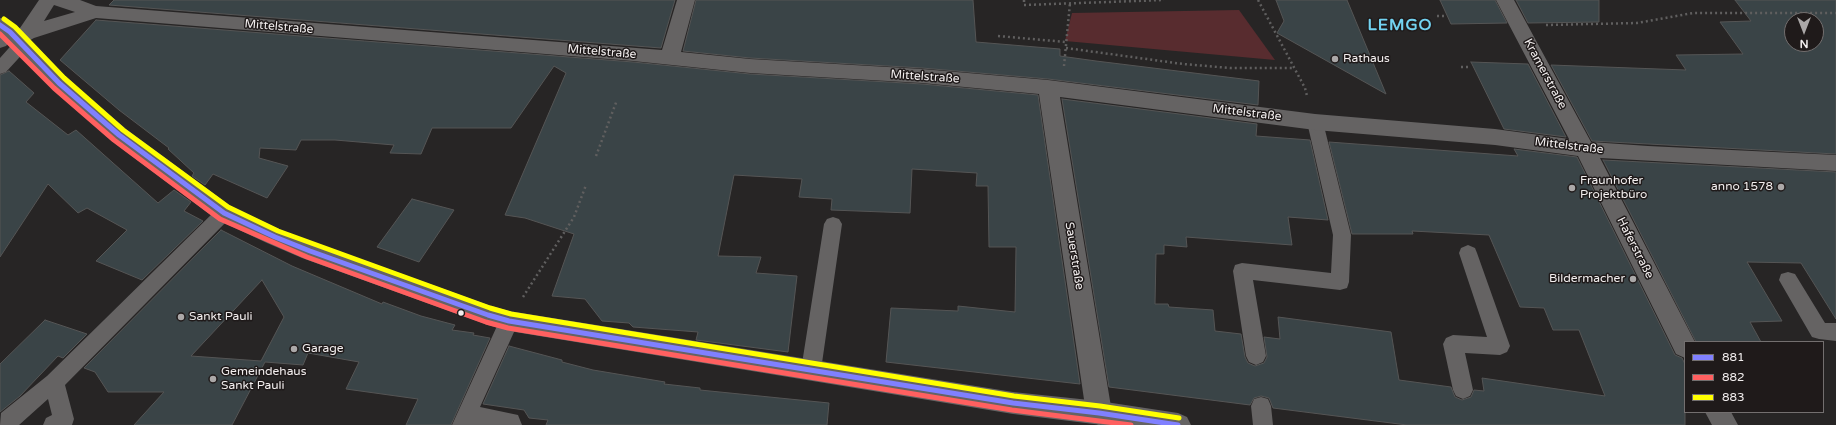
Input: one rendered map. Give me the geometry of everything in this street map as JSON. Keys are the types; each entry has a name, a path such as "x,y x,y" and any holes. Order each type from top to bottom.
{"street":[{"path":"48,0 13,36 59,83 119,135 224,213 275,237 310,251 488,315 508,320 1013,403 1100,419 1178,425"},
{"path":"60,0 95,12"},
{"path":"670,58 686,0"},
{"name":"Kramerstraße","path":"1505,0 1585,149"},
{"name":"Mittelstraße","path":"13,36 95,12 670,58 750,66 922,76 1055,88 1315,122 1495,137 1585,149 1648,154 1836,163"},
{"name":"Sauerstraße","path":"1055,88 1100,419"},
{"name":"Haferstraße","path":"1585,149 1684,345"},
{"path":"1719,413 1725,425"}],"lane":[{"path":"0,68 13,36"},
{"path":"1256,356 1242,271 1340,282 1342,235 1315,122"},
{"path":"9,425 8,420 54,382 224,213"},
{"path":"811,370 833,224"},
{"path":"1463,390 1453,344 1500,346 1468,254"},
{"path":"1788,280 1819,332 1836,332"},
{"path":"508,320 465,419 511,422 512,425"},
{"path":"53,425 64,419 54,382"}],"path":[{"path":"1024,0 1024,5 1164,0"},
{"path":"1258,0 1305,88 1315,122"},
{"path":"1055,88 1066,48 1070,3"},
{"path":"1519,25 1637,23 1693,13 1836,13"},
{"path":"1437,16 1445,16"},
{"path":"998,36 1066,42"},
{"path":"1066,48 1184,64 1230,68 1294,68"},
{"path":"1461,66 1470,67"},
{"path":"596,156 617,100"},
{"path":"508,320 574,218 586,185"}],"shaded area":[{"path":"1239,10 1275,60 1065,41 1072,13"}],"building":[{"path":"114,0 675,0 661,48 109,5"},
{"path":"696,0 973,0 976,42 1060,49 1060,56 1259,81 1258,105 1048,79 922,68 750,58 683,51"},
{"name":"Rathaus","path":"1276,0 1347,0 1386,94 1277,33 1284,21"},
{"path":"1440,0 1495,0 1507,23 1451,24"},
{"path":"1516,0 1599,0 1599,22 1528,23"},
{"path":"1735,0 1836,0 1836,154 1592,141 1551,65 1686,70 1676,55 1743,54 1720,22 1751,21"},
{"path":"96,20 633,62 750,74 922,84 1038,95 1080,384 886,362 891,308 958,311 958,306 1015,312 1016,247 989,247 988,186 976,186 977,173 912,169 910,213 831,210 832,199 799,197 802,179 734,175 718,256 761,257 756,273 797,276 788,352 696,340 698,332 633,327 629,323 602,321 585,299 552,296 574,234 525,218 505,215 566,73 554,66 511,128 432,128 421,154 390,153 394,145 335,140 301,140 296,150 260,148 259,158 288,166 267,198 213,174 205,185 192,176 194,173 168,149 169,148 119,110 60,60"},
{"path":"1471,62 1528,64 1566,137 1504,129"},
{"path":"9,71 34,93 26,102 68,135 76,130 158,203 174,190 191,202 184,211 203,221 142,280 96,261 127,230 87,208 78,213 48,184 0,257 0,75"},
{"path":"1062,99 1257,124 1256,136 1310,140 1328,220 1288,217 1292,245 1186,237 1187,247 1164,245 1164,254 1156,254 1155,304 1168,304 1169,307 1213,310 1215,331 1241,334 1245,357 1248,363 1255,366 1264,363 1267,357 1264,337 1280,339 1278,317 1391,332 1399,380 1451,387 1455,397 1462,400 1471,397 1474,390 1484,391 1482,378 1605,396 1579,330 1553,330 1544,308 1520,307 1489,235 1412,231 1413,234 1352,234 1329,142 1518,156 1514,149 1577,157 1675,355 1682,358 1684,362 1685,425 1407,425 1273,408 1269,398 1261,396 1254,398 1250,405 1109,387"},
{"path":"1603,160 1836,172 1836,319 1801,263 1747,262 1782,321 1750,322 1760,341 1695,341"},
{"path":"412,199 454,210 419,262 377,247"},
{"path":"221,230 292,266 382,304 383,302 421,316 455,325 452,330 474,333 473,335 490,338 451,425 406,425 418,399 346,389 359,362 308,353 303,365 265,362 232,425 134,425 164,392 108,392 95,372 84,368","holes":["262,280 284,317 261,361 191,356"]},
{"path":"45,320 87,334 63,358 58,356 20,396 0,412 0,364"},
{"path":"509,346 593,370 665,382 664,384 700,388 700,390 829,403 827,425 546,425 548,420 529,418 524,410 483,404"}],"transit line":[{"name":"883","path":"4,19 15,27 64,78 123,130 228,207 278,231 490,308 511,314 1014,396 1100,406 1179,418"},
{"name":"881","path":"0,25 10,32 59,83 119,135 224,213 275,237 310,251 488,315 509,321 1013,403 1099,413 1178,425"},
{"name":"882","path":"0,34 54,88 114,140 220,219 307,257 486,322 508,328 1012,410 1131,425"}],"place":[{"name":"Rathaus","path":"1335,59"},
{"name":"anno 1578","path":"1781,187"},
{"name":"Fraunhofer Projektbüro","path":"1572,188"},
{"name":"Bildermacher","path":"1633,279"},
{"name":"Sankt Pauli","path":"181,317"},
{"name":"Garage","path":"294,349"},
{"name":"Gemeindehaus Sankt Pauli","path":"213,379"}],"district":[{"name":"LEMGO","path":"1400,26"}]}
